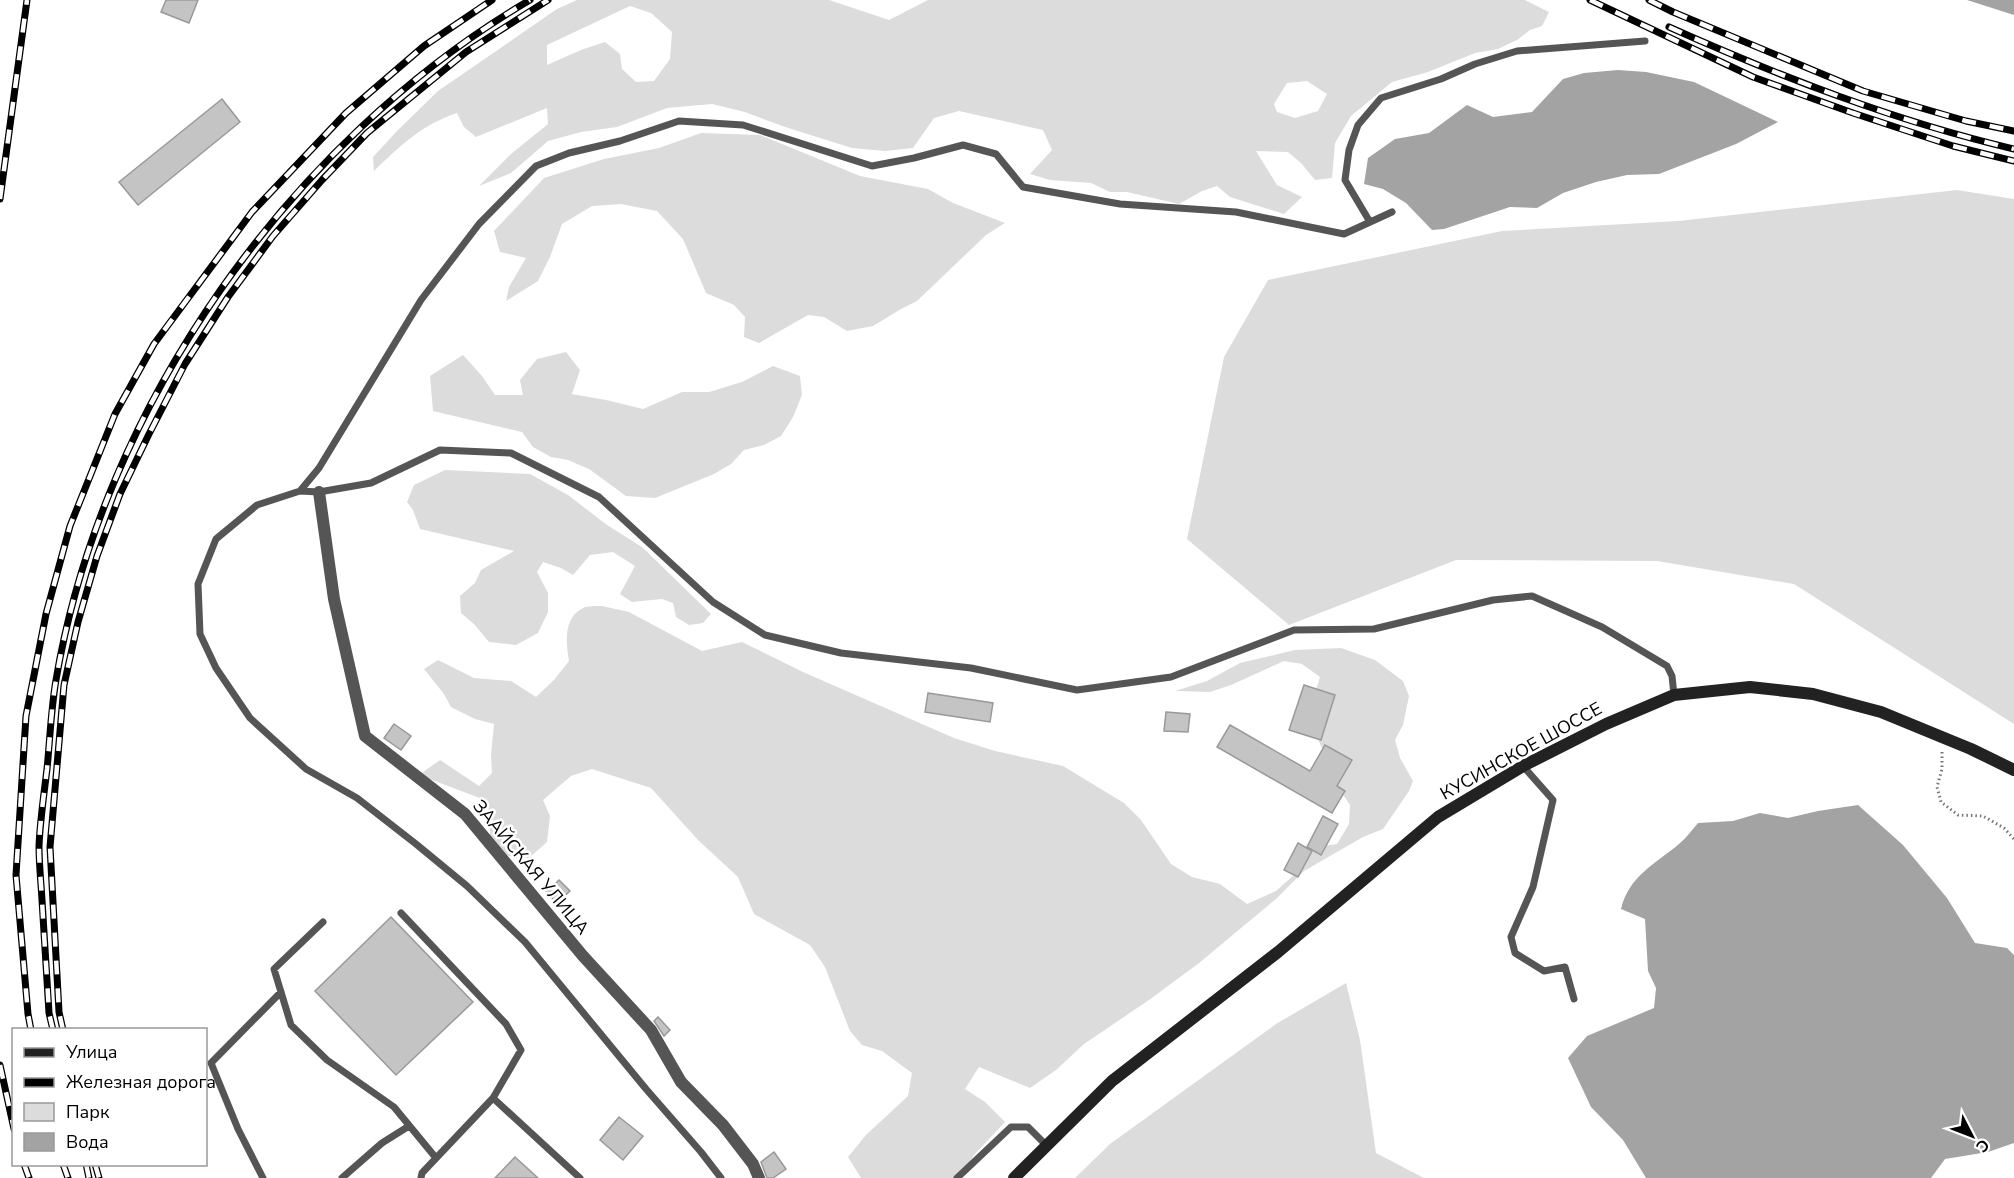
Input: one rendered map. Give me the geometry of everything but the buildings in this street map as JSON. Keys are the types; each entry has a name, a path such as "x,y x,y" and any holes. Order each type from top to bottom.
{"main road":[{"name":"КУСИНСКОЕ ШОССЕ","path":"1014,1178 1112,1081 1278,952 1438,817 1523,766 1606,724 1674,695 1750,687 1813,694 1881,712 1971,748 2014,770"}],"street":[{"name":"ЗААЙСКАЯ УЛИЦА","path":"319,492 334,599 365,735 465,814 583,956 651,1030 681,1082 723,1125 753,1164 759,1178"}],"lane":[{"path":"1370,222 1345,180 1349,150 1358,125 1381,98 1517,51 1645,41"},
{"path":"300,491 319,468 421,300 479,224 536,166 569,153 620,141 679,121 743,125 872,166 963,145 996,154 1023,187 1120,204 1236,212 1344,234 1392,212"},
{"path":"721,1178 525,942 466,886 416,844 357,798 306,768 250,718 216,668 200,634 198,584 216,540 257,505 300,491 319,492 371,483 440,450 511,453 599,497 713,602 765,635 841,653 971,668 1077,690 1171,678 1294,630 1374,629 1493,600 1532,596 1602,627 1667,666 1672,676 1674,695"},
{"path":"1523,766 1553,800 1533,887 1511,937 1515,953 1544,971 1565,967 1574,999"},
{"path":"401,913 506,1023 521,1050 493,1098 422,1173 421,1178"},
{"path":"323,922 274,969 291,1026 327,1060 394,1107 436,1158"},
{"path":"263,1178 237,1129 211,1063 281,992"},
{"path":"493,1098 580,1178"},
{"path":"342,1178 382,1143 409,1125"},
{"path":"957,1178 1011,1127 1028,1126 1046,1145"}],"path":[{"path":"1942,736 1942,768 1937,787 1941,802 1958,815 1983,816 2004,828 2014,839"}],"green space":[{"path":"577,0 829,0 889,20 928,0 1525,0 1549,12 1542,26 1530,30 1517,40 1498,49 1475,53 1428,72 1392,82 1351,116 1335,143 1332,178 1315,180 1288,152 1256,151 1277,185 1302,197 1284,214 1230,197 1217,186 1202,191 1179,204 1127,192 1110,192 1091,183 1050,180 1030,174 1052,150 1043,130 959,111 934,118 913,148 885,151 852,148 745,112 712,104 667,108 617,127 581,132 548,141 511,173 479,186 511,154 548,124 547,108 476,137 464,127 457,113 422,130 374,171 373,157 438,91 557,9","holes":["630,6 651,13 672,32 670,59 654,81 636,82 622,69 620,54 605,42 547,65 547,45","1307,81 1327,94 1318,111 1295,118 1277,112 1274,104 1287,83"]},
{"path":"701,133 760,135 860,176 928,189 953,203 1005,223 986,235 917,301 873,326 847,331 824,317 808,315 759,343 744,337 745,317 734,305 706,293 683,239 657,211 621,204 592,206 562,224 538,281 506,301 509,287 526,258 500,252 494,231 544,178 604,159 659,148"},
{"path":"1957,190 2014,199 2014,724 1794,584 1657,561 1456,560 1289,625 1187,539 1224,357 1268,280 1502,231 1678,221"},
{"path":"566,352 580,370 572,394 643,409 682,392 709,392 742,382 773,366 800,376 802,395 793,417 781,436 764,445 744,450 731,464 714,474 655,498 626,496 589,469 568,460 551,457 533,447 522,432 433,411 430,376 463,355 495,395 523,395 520,380 537,359"},
{"path":"445,470 530,474 568,495 607,525 642,547 711,614 703,623 689,625 676,617 673,603 662,599 632,602 620,594 635,566 613,552 590,555 573,575 543,562 537,572 548,593 548,612 538,633 516,645 489,642 461,613 460,596 475,583 481,570 514,551 420,529 413,510 407,502 414,485"},
{"path":"602,606 629,612 702,651 742,642 803,672 954,738 995,751 1063,766 1124,803 1141,820 1171,864 1192,877 1220,884 1247,904 1276,891 1295,874 1316,847 1337,844 1349,824 1350,805 1338,787 1318,739 1314,696 1320,677 1302,664 1284,661 1210,692 1175,691 1207,681 1240,663 1295,650 1341,648 1375,660 1403,681 1409,696 1403,725 1395,740 1400,758 1413,781 1409,791 1383,829 1363,837 1304,871 1277,898 1199,963 1084,1044 1056,1070 1030,1088 979,1067 965,1089 985,1102 1005,1122 974,1155 960,1178 861,1178 848,1157 866,1135 908,1096 912,1073 882,1051 862,1045 850,1031 825,967 810,945 754,914 738,877 698,840 651,788 592,769 571,776 543,800 550,816 547,842 529,858 495,855 490,834 490,816 485,800 419,775 440,760 479,786 492,773 494,724 475,719 451,707 444,694 424,669 438,660 474,678 511,681 536,697 569,661 567,632 572,618 583,608"},
{"path":"1346,983 1360,1040 1376,1153 1424,1178 1075,1178 1110,1144 1276,1024"}],"water":[{"path":"1967,0 2014,0 2014,15"},
{"path":"1618,70 1646,72 1694,82 1778,122 1736,144 1659,174 1627,175 1596,182 1563,193 1537,208 1510,207 1444,229 1432,230 1406,203 1383,189 1364,184 1368,158 1395,139 1429,133 1467,105 1493,117 1532,112 1563,79 1584,73"},
{"path":"1858,805 1903,845 1947,898 1975,943 2007,948 2014,955 2014,1143 1988,1152 1945,1159 1931,1178 1646,1178 1623,1140 1591,1107 1568,1058 1587,1036 1654,1008 1656,988 1648,971 1645,919 1621,909 1630,888 1644,872 1682,842 1698,823 1733,821 1760,813 1788,818"}],"railway":[{"path":"0,199 27,0"},
{"path":"31,1028 16,875 26,716 46,614 70,526 115,414 154,344 252,212 346,113 424,46 492,0"},
{"path":"53,1028 49,1013 39,846 53,702 80,578 116,478 163,381 221,290 287,204 362,127 443,58 530,0"},
{"path":"63,1028 59,1012 50,847 64,685 78,622 97,556 120,494 185,364 228,297 273,236 367,133 466,52 548,0"},
{"path":"1590,0 1753,77 1953,146 2014,161"},
{"path":"1649,0 1863,91 1966,121 2014,131"},
{"path":"1669,27 1839,96 1926,125 2014,149"},
{"path":"0,1065 12,1120"},
{"path":"25,1166 29,1178"},
{"path":"64,1166 68,1178"},
{"path":"86,1166 89,1178"},
{"path":"96,1166 99,1178"}]}
